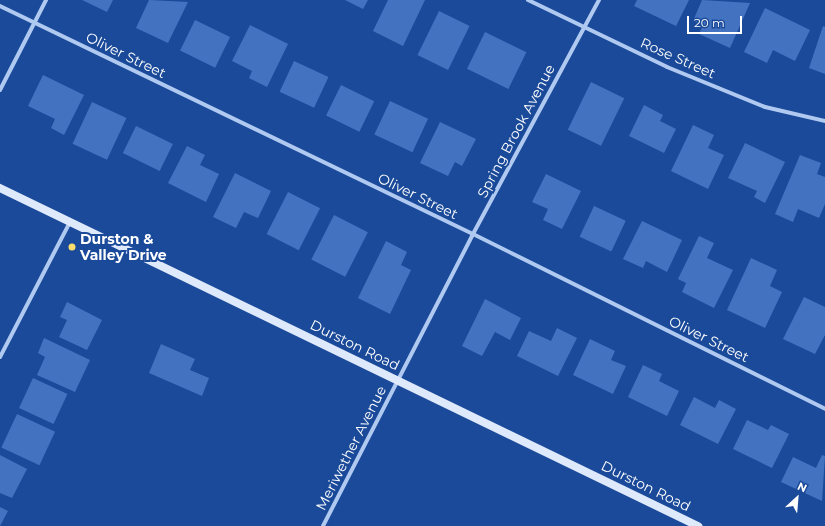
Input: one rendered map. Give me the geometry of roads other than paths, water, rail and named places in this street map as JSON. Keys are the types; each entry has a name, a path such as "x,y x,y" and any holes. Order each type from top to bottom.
{"main road":[{"name":"Durston Road","path":"0,188 698,526"}],"street":[{"path":"0,90 46,0"},
{"name":"Rose Street","path":"528,0 667,67 765,107 825,121"},
{"name":"Spring Brook Avenue","path":"398,380 473,234 599,0"},
{"name":"Oliver Street","path":"0,6 473,234 825,409"},
{"path":"0,357 70,222"},
{"name":"Meriwether Avenue","path":"324,526 398,380"}],"place":[{"name":"Durston & Valley Drive","path":"72,247"}]}
